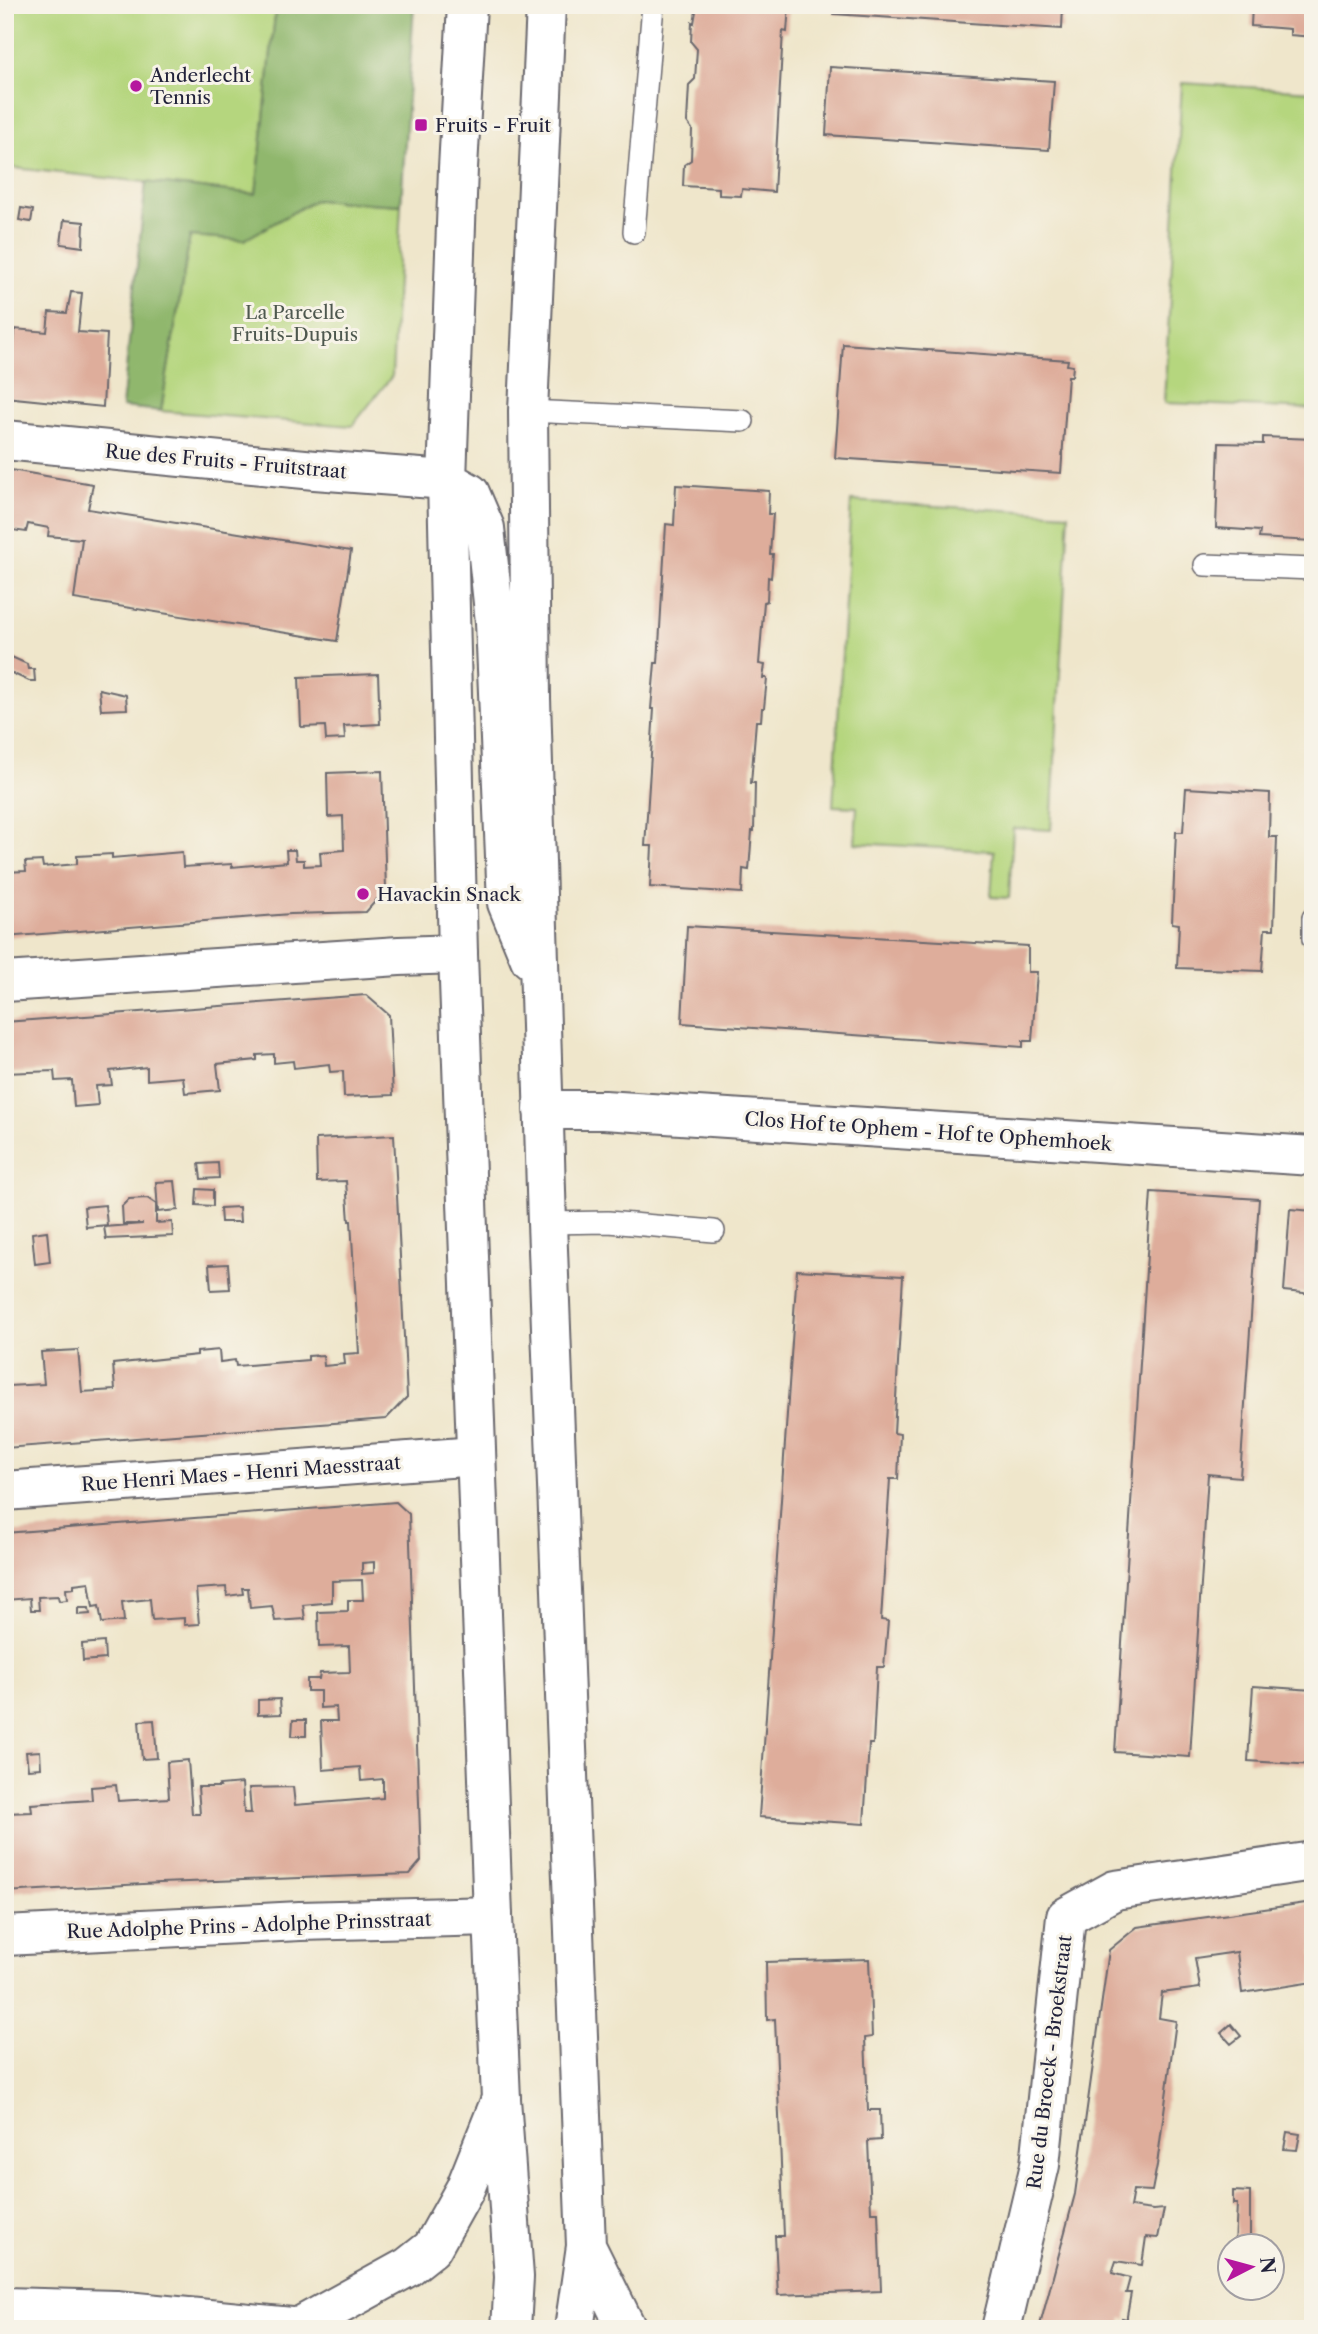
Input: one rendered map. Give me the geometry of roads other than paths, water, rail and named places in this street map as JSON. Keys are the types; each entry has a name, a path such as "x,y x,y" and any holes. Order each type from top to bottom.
{"main road":[{"path":"467,5 458,168 447,480 458,954 493,1916 501,2099 514,2277 511,2329"},
{"path":"547,5 528,411 531,698 547,1223 586,2246 574,2329"},
{"name":"Rue des Fruits - Fruitstraat","path":"5,440 302,469 447,480"},
{"path":"447,480 470,493 485,528 495,622 507,903 539,981"},
{"path":"5,982 458,954"},
{"name":"Clos Hof te Ophem - Hof te Ophemhoek","path":"543,1110 604,1110 1313,1156"},
{"name":"Rue Henri Maes - Henri Maesstraat","path":"5,1491 476,1456"},
{"name":"Rue du Broeck - Broekstraat","path":"1001,2329 1041,2165 1066,1917 1115,1890 1313,1861"},
{"name":"Rue Adolphe Prins - Adolphe Prinsstraat","path":"5,1936 300,1921 493,1916"},
{"path":"5,2307 116,2310 306,2328 408,2267 432,2248 465,2189 501,2099"},
{"path":"586,2246 627,2329"}],"lane":[{"path":"634,232 653,5"},
{"path":"528,411 743,421"},
{"path":"1205,565 1313,569"},
{"path":"1313,918 1313,939"},
{"path":"547,1223 608,1222 714,1231"}],"place":[{"name":"Anderlecht Tennis","path":"136,86"},
{"name":"Fruits - Fruit","path":"421,125"},
{"name":"Havackin Snack","path":"363,894"}],"park label":[{"name":"La Parcelle Fruits-Dupuis","path":"295,323"}]}
